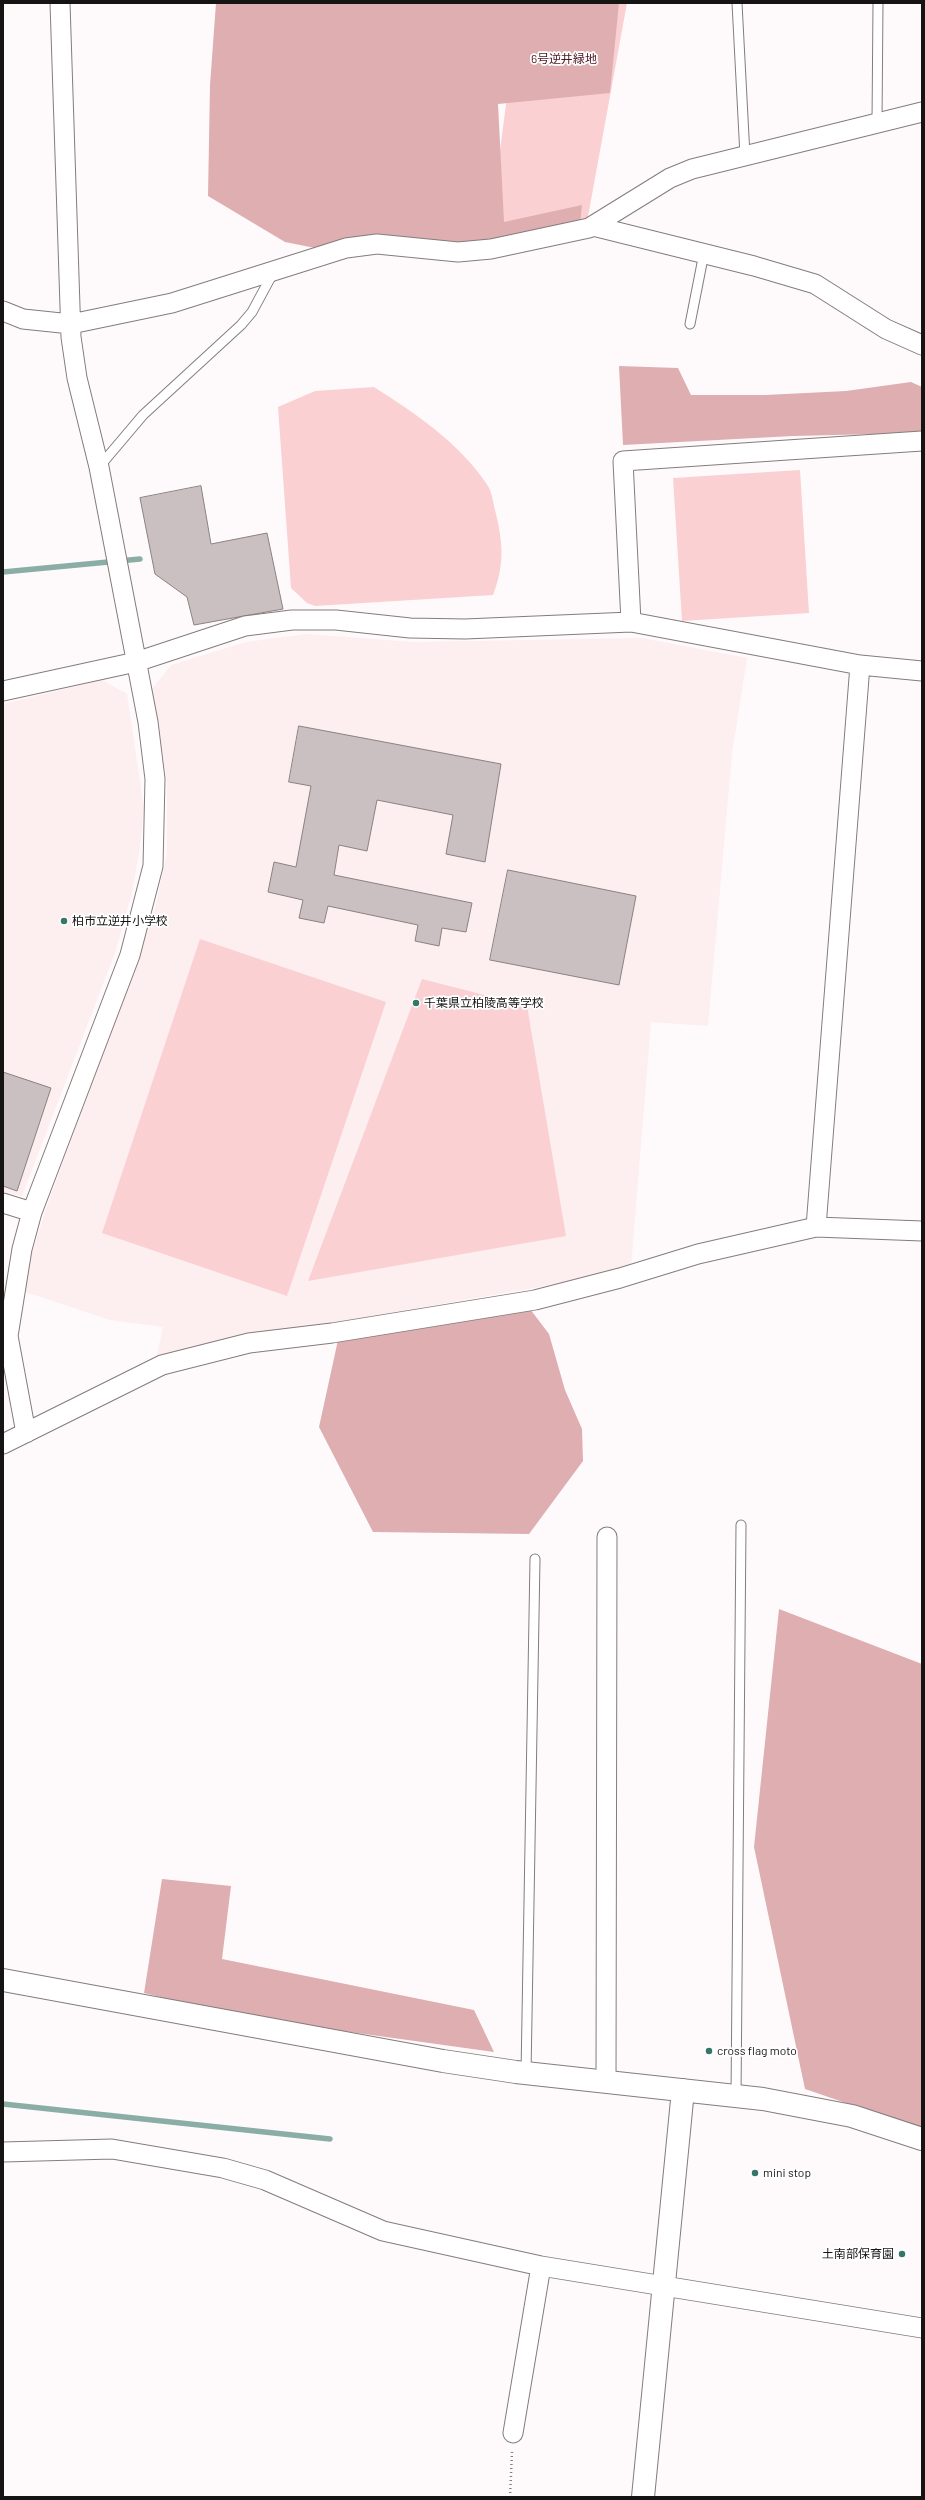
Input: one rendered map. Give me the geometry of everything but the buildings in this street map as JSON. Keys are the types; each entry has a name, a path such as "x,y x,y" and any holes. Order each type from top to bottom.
{"street":[{"path":"26,1433 8,1336 22,1249 32,1212 130,955 153,866 154,779 148,722 99,467 77,378 71,324 60,3"},
{"path":"3,311 24,319 71,324 172,303 346,248 377,244 458,252 491,249 592,226 670,178 692,169 922,112"},
{"path":"592,226 704,253 815,284 886,329 922,345"},
{"path":"631,622 623,461 922,441"},
{"path":"3,691 136,662 245,626 292,620 336,620 410,628 464,629 631,622 860,665 922,671"},
{"path":"816,1227 860,665"},
{"path":"3,1203 32,1212"},
{"path":"3,1444 162,1366 235,1347 535,1300 620,1278 698,1254 816,1227 922,1231"},
{"path":"606,2082 607,1537"},
{"path":"3,1980 443,2061 526,2073 736,2096 852,2116 922,2139"},
{"path":"643,2497 665,2286 682,2090"},
{"path":"3,2152 112,2149 223,2168 265,2180 383,2231 542,2266 922,2328"},
{"path":"513,2433 542,2266"}],"lane":[{"path":"737,3 745,156"},
{"path":"877,122 878,3"},
{"path":"690,324 704,253"},
{"path":"99,467 144,415 244,321 252,312 274,271"},
{"path":"736,2096 741,1525"},
{"path":"526,2073 535,1559"}],"path":[{"path":"510,2497 513,2433"}],"shaded area":[{"name":"千葉県立柏陵高等学校","path":"306,634 413,642 642,638 747,658 732,754 708,1026 651,1022 631,1267 545,1286 302,1328 156,1359 163,1327 110,1320 23,1291 29,1262 48,1203 154,913 167,853 167,782 152,689 171,665 246,642"},
{"name":"柏市立逆井小学校","path":"102,680 127,694 144,808 140,847 132,893 116,950 22,1196 3,1192 3,704"}],"green space":[{"path":"216,3 619,3 610,93 498,104 504,222 582,205 580,224 459,244 320,249 285,242 208,196 210,85"},
{"name":"6号逆井緑地","path":"519,3 627,3 587,222 488,244"},
{"path":"619,366 678,368 691,395 765,395 846,391 911,382 922,387 922,433 793,436 623,445"},
{"path":"374,387 421,419 451,443 465,456 488,486 498,522 502,553 500,573 493,595 315,606 307,603 291,588 278,407 315,391"},
{"path":"800,470 809,613 682,621 673,478"},
{"path":"200,939 386,1002 287,1296 102,1233"},
{"path":"422,979 527,1006 566,1236 308,1281"},
{"path":"527,1305 549,1334 565,1390 582,1429 583,1461 529,1534 373,1532 319,1427 338,1340"},
{"path":"779,1609 922,1664 922,2129 805,2089 754,1847"},
{"path":"162,1879 231,1886 222,1959 474,2010 494,2052 242,2017 144,1993"}],"waterway":[{"path":"3,572 140,559"},
{"path":"3,2104 330,2139"}],"place":[{"name":"柏市立逆井小学校","path":"64,921"},
{"name":"千葉県立柏陵高等学校","path":"416,1003"},
{"name":"cross flag moto","path":"709,2051"},
{"name":"mini stop","path":"755,2173"},
{"name":"土南部保育園","path":"902,2254"}]}
